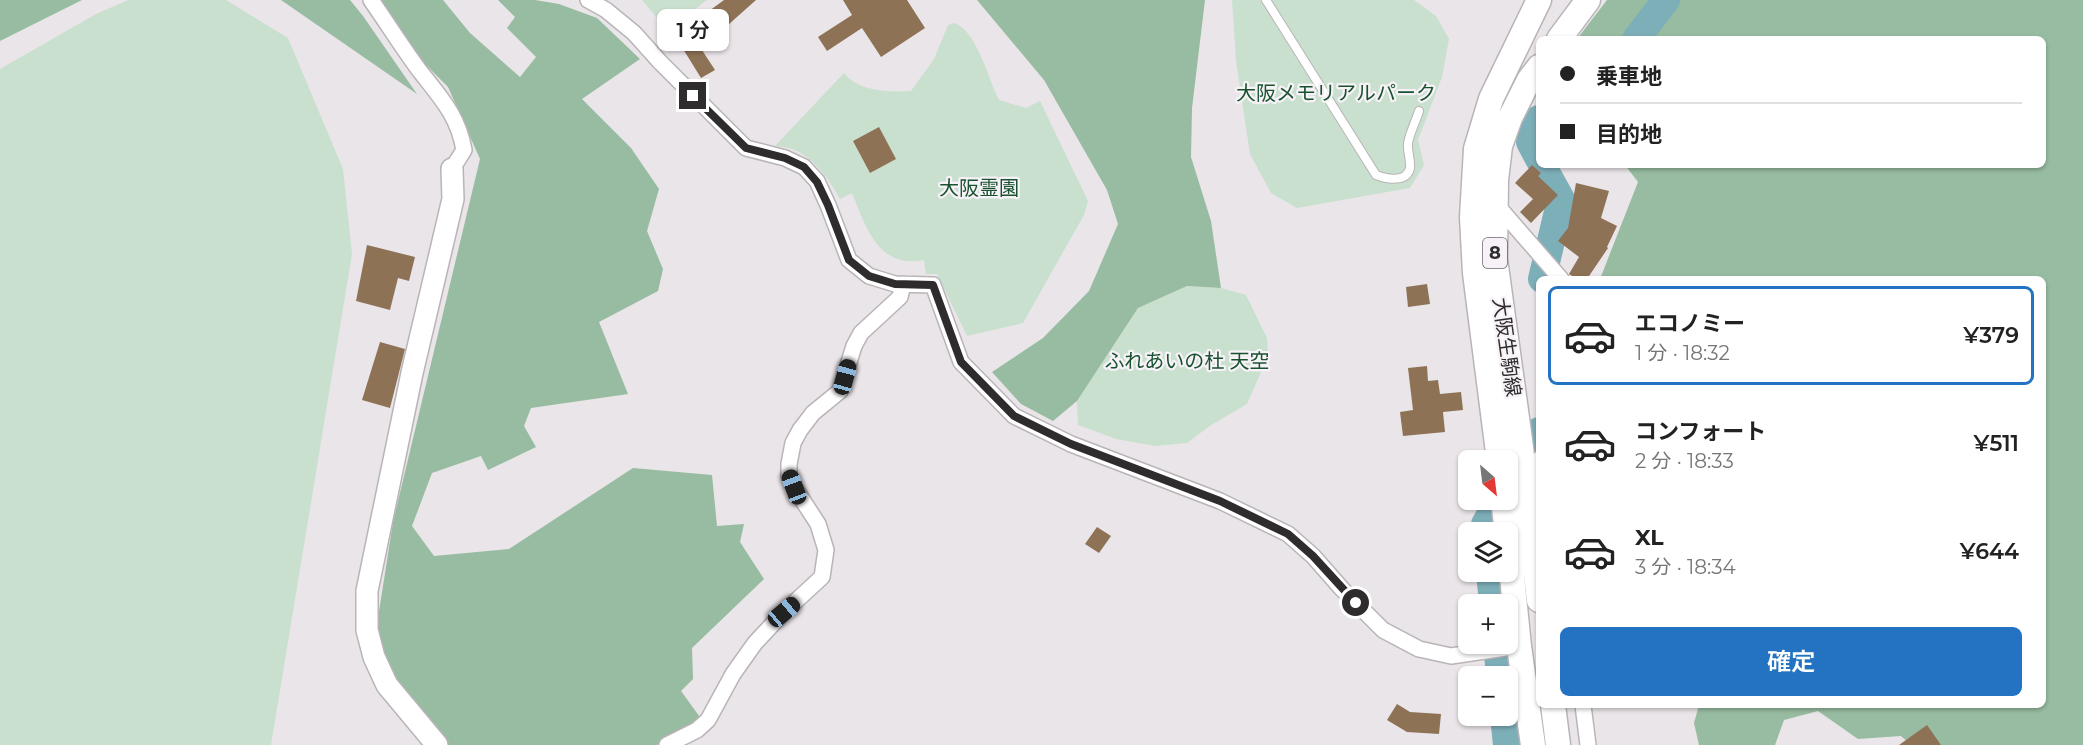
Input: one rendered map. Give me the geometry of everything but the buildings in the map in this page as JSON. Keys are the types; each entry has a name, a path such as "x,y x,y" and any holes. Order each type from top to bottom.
{"main road":[{"name":"大阪生駒線","path":"1497,450 1475,273 1472,217 1476,149 1491,99 1539,0"},
{"path":"1561,36 1588,0"},
{"name":"大阪生駒線","path":"1536,71 1510,118 1500,146 1495,203 1495,259 1520,481 1536,581"},
{"name":"大阪生駒線","path":"1510,522 1520,481"},
{"path":"1514,654 1533,745"},
{"path":"1553,708 1558,745"}],"street":[{"path":"371,0 419,69 443,97 460,130 464,150 452,169 453,200 412,373 367,591 367,630 374,657 387,685 437,745"},
{"path":"588,0 606,10 634,33 746,148 785,158 804,167 821,189 849,260 869,276 895,284 933,285 961,362 1014,416 1071,444 1220,501 1288,534 1313,556 1383,630 1419,649 1451,656 1463,654"},
{"path":"1495,203 1558,276"},
{"path":"667,745 697,730 708,720 733,674 755,643 822,577 826,550 818,525 789,475 793,443 813,413 840,391 854,346 861,333 900,297 903,284"},
{"path":"1583,708 1588,745"}],"lane":[{"path":"1266,0 1376,175 1386,180 1396,179 1406,174 1410,168 1408,143 1419,111"}],"green space":[{"path":"0,0 82,0 0,41"},
{"path":"128,0 226,0 288,38 343,169 352,254 271,745 0,745 0,69 96,14"},
{"path":"281,0 350,0 417,94"},
{"path":"377,0 443,0 470,33 520,77 536,57 507,28 515,17 498,0 535,0 559,4 597,18 640,59 582,99 631,148 659,189 647,231 663,269 658,291 599,322 628,394 531,408 524,426 536,447 488,470 481,456 432,473 412,526 434,556 509,549 633,468 712,475 717,526 744,524 740,542 764,579 692,648 693,679 681,691 702,720 657,745 448,745 406,697 375,637 393,522 480,159 448,87 414,53"},
{"path":"642,0 707,0 667,30"},
{"path":"977,0 1205,0 1192,108 1191,157 1211,221 1221,288 1187,286 1138,308 1077,401 1053,421 1021,404 992,372 1043,338 1089,291 1118,224 1107,190 1044,80"},
{"name":"大阪メモリアルパーク","path":"1232,0 1414,0 1436,16 1449,39 1442,77 1418,140 1424,165 1410,188 1297,208 1271,193 1250,154 1236,61"},
{"path":"1607,0 2083,0 2083,745 1911,745 1901,736 1858,739 1818,711 1784,720 1775,745 1699,745 1694,723 1698,708 2046,708 2046,276 1601,276 1638,182 1627,168 2046,168 2046,36 1579,36"},
{"name":"大阪霊園","path":"955,23 963,28 976,46 999,100 1026,108 1040,101 1088,201 1084,215 1023,323 967,336 937,274 926,274 924,260 908,261 895,258 885,252 869,232 852,193 840,199 827,179 806,156 775,146 844,73 858,84 875,90 911,91 934,59 948,25"},
{"name":"ふれあいの杜 天空","path":"1187,286 1221,288 1246,295 1267,338 1268,356 1247,404 1211,425 1187,443 1155,446 1116,439 1078,425 1077,401 1138,308"}],"waterway":[{"path":"1638,36 1666,0"},
{"path":"1536,121 1530,142 1536,153"},
{"path":"1543,276 1561,199 1544,168"},
{"path":"1518,468 1536,436"},
{"path":"1486,522 1493,510"},
{"path":"1491,582 1492,594"},
{"path":"1498,654 1499,666"},
{"path":"1505,726 1507,745"}],"route":[{"path":"693,96 746,148 785,158 804,167 817,182 849,260 869,276 895,284 933,285 961,362 1014,416 1071,444 1220,501 1288,534 1313,556 1356,603"}]}
